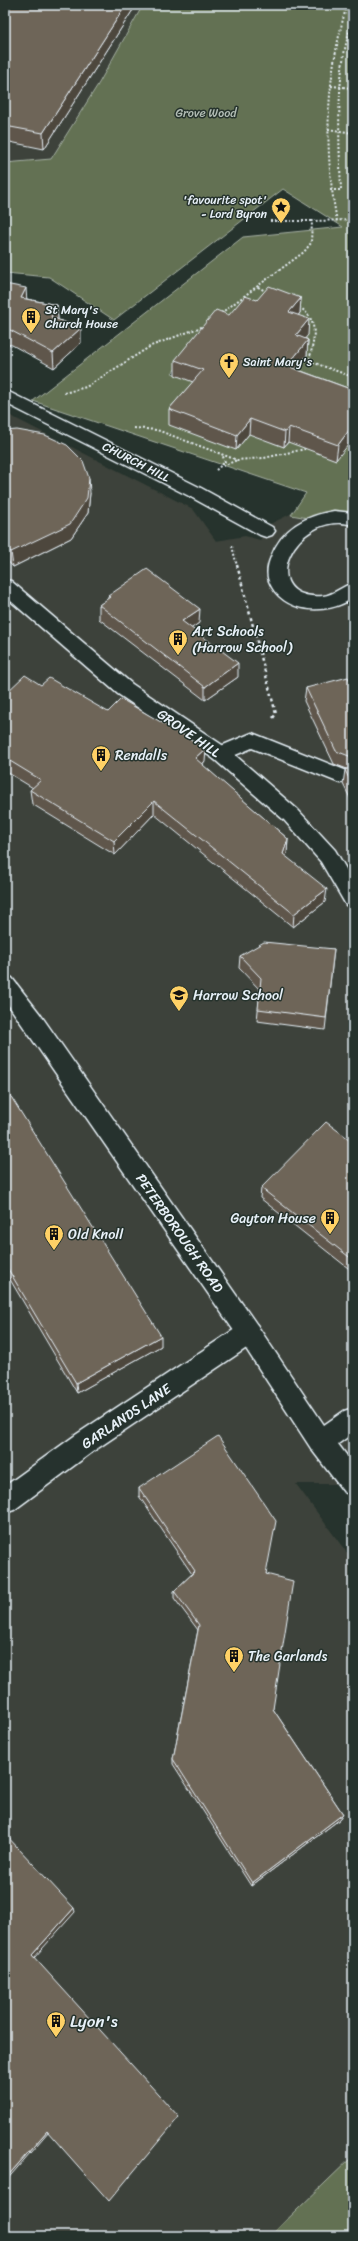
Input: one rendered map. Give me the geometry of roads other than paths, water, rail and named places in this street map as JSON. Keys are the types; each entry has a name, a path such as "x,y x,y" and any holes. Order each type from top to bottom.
{"street":[{"name":"CHURCH HILL","path":"5,396 266,531 288,540"},
{"path":"353,519 346,517 326,519 301,527 288,540 277,559 276,578 285,593 305,603 326,603 347,594 353,588"},
{"name":"GROVE HILL","path":"5,586 125,689 221,754 291,815 328,856 353,898"},
{"path":"221,754 252,740 340,776"},
{"name":"PETERBOROUGH ROAD","path":"5,984 32,1020 249,1334 321,1442 353,1484"},
{"name":"GARLANDS LANE","path":"5,1501 86,1442 249,1334"},
{"path":"321,1442 353,1420"}],"place":[{"name":"'favourite spot' - Lord Byron","path":"281,224"},
{"name":"St Mary's Church House","path":"31,334"},
{"name":"Saint Mary's","path":"229,379"},
{"name":"Art Schools (Harrow School)","path":"178,656"},
{"name":"Rendalls","path":"101,772"},
{"name":"Harrow School","path":"179,1012"},
{"name":"Gayton House","path":"330,1235"},
{"name":"Old Knoll","path":"54,1251"},
{"name":"The Garlands","path":"234,1673"},
{"name":"Lyon's","path":"56,2038"}],"park label":[{"name":"Grove Wood","path":"206,113"}]}
